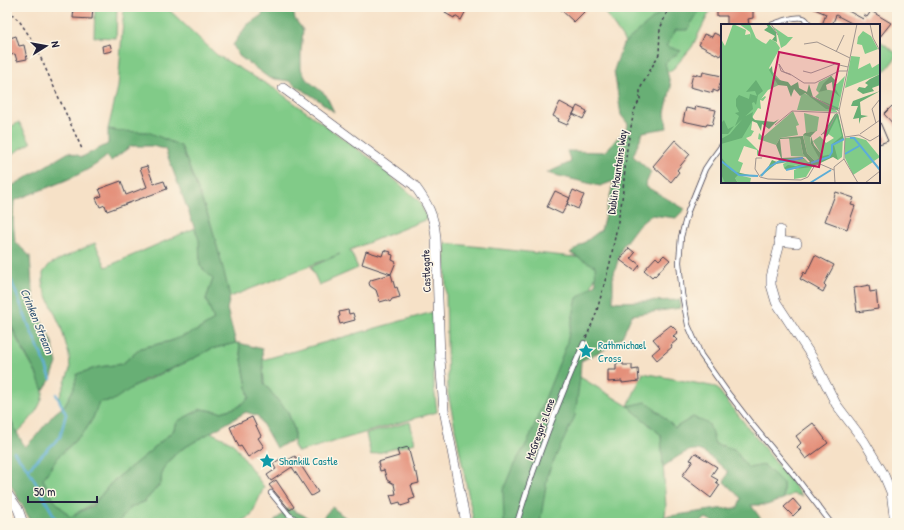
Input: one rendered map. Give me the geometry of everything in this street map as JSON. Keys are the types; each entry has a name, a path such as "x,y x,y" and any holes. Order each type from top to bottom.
{"street":[{"name":"Castlegate","path":"283,88 414,185 429,207 434,222 438,263 440,359 444,410 466,523"},
{"path":"780,230 780,241 771,277 771,285 776,302 812,357 836,404 864,441 883,473 891,492 895,523"},
{"path":"780,241 797,242"},
{"path":"7,493 18,509 23,523"}],"lane":[{"path":"774,24 794,18 803,18 808,24"},
{"path":"721,146 705,169 688,211 681,237 679,262 682,294 688,325 701,355 728,393 751,423 796,476 831,523"},
{"name":"McGregor's Lane","path":"517,523 550,425 584,343"},
{"path":"271,493 290,515 302,523"}],"path":[{"name":"Dublin Mountains Way","path":"584,343 596,314 610,263 622,200 627,148 634,112 640,99 640,89 659,54 660,29 669,7"},
{"path":"7,9 20,22 34,43 82,149"}],"green space":[{"path":"95,7 117,7 116,38 94,37"},
{"path":"124,7 166,7 217,55 275,89 370,158 420,202 427,219 350,250 358,268 319,285 311,267 340,254 230,297 211,224 181,146 129,132 108,129 118,87"},
{"path":"264,7 292,7 295,19 303,30 301,69 306,79 326,95 334,112 289,81 269,78 239,56 233,45 247,25 262,15"},
{"path":"601,7 712,7 692,47 674,68 648,84 622,37"},
{"path":"667,7 702,7 687,30 676,30 666,46 681,51 665,63 671,87 665,113 667,128 643,132 633,156 651,172 645,186 685,209 676,218 651,215 636,228 622,247 613,277 613,302 680,300 680,308 632,315 622,337 609,347 581,361 575,416 548,473 540,523 504,523 503,490 513,466 528,441 566,346 577,298 596,284 595,266 570,253 601,230 614,181 600,186 547,173 571,162 567,151 605,152 628,126 621,115 614,70 623,44"},
{"path":"880,41 897,54 880,78"},
{"path":"19,122 31,143 7,157 7,129"},
{"path":"108,129 116,131 148,132 181,146 211,224 230,297 227,309 236,343 211,349 187,362 144,380 112,401 99,402 93,418 85,431 59,456 43,479 54,500 70,517 93,505 112,482 173,431 178,421 201,409 221,412 238,407 249,398 239,343 262,349 264,383 287,410 294,429 294,440 276,448 258,416 246,412 177,452 162,470 161,483 145,501 130,508 118,523 32,523 7,478 7,412 25,447 54,414 65,405 74,388 77,374 99,367 122,364 141,348 171,341 196,331 214,320 206,299 213,279 200,266 199,240 165,149 152,146 131,146 111,161 107,156 87,170 63,182 14,201 13,220 15,242 30,256 32,285 36,309 52,342 57,363 51,379 43,391 36,373 7,316 7,189 69,152 82,157 108,144"},
{"path":"195,228 200,240 200,266 213,279 206,299 214,320 196,331 171,341 141,348 122,364 99,367 77,374 74,388 63,408 59,399 70,369 69,355 61,327 43,287 43,273 50,264 95,243 106,267"},
{"path":"445,243 601,260 532,452 514,523 474,523 448,393"},
{"path":"433,312 434,387 437,412 298,452 294,446 294,429 287,410 264,383 262,360"},
{"path":"7,316 40,381 43,392 37,409 30,420 17,433 7,412"},
{"path":"239,343 249,398 238,407 221,412 201,409 178,421 173,431 112,482 95,502 70,517 54,500 42,480 59,456 85,431 93,418 99,402 187,362 211,349"},
{"path":"643,373 716,387 802,496 793,494 783,499 783,483 748,468 734,449 715,444 693,417 675,428 646,402 628,406"},
{"path":"580,377 628,406 661,435 666,507 664,523 532,523"},
{"path":"646,402 675,428 693,417 709,424 715,444 734,449 748,468 764,465 783,483 783,499 767,505 751,505 761,519 752,523 715,523 706,518 700,523 663,523 664,517 718,509 738,508 741,498 724,482 728,472 710,456 703,452 690,450 663,467 661,435 628,406"},
{"path":"410,422 415,443 371,455 366,434"},
{"path":"210,432 233,443 264,487 251,516 237,523 118,523 130,508 145,501 161,483 162,470 177,452"},
{"path":"332,507 346,518 355,523 318,523"},
{"path":"289,508 303,515 317,523 272,523"}],"building":[{"path":"74,7 93,7 92,19 73,18"},
{"path":"449,7 468,7 461,20 455,16 454,18 445,13"},
{"path":"558,7 589,7 574,22"},
{"path":"717,7 753,7 753,18 748,19 749,24 727,24 727,16 717,16"},
{"path":"810,7 841,7 863,19 864,15 867,17 871,11 891,23 880,37 880,24 853,24 836,15 832,24 822,24 826,14"},
{"path":"714,33 721,36 720,56 699,45 704,34 712,37"},
{"path":"16,36 19,46 24,45 27,59 17,61 15,54 7,56 7,39"},
{"path":"110,44 112,51 103,53 102,46"},
{"path":"703,72 721,76 718,92 713,90 713,93 690,87 693,74 702,76"},
{"path":"560,102 575,110 567,125 558,121 559,119 553,116"},
{"path":"577,106 587,111 583,119 573,114"},
{"path":"696,106 716,110 712,125 707,124 706,126 683,121 686,108 695,110"},
{"path":"892,106 897,111 897,128 884,114"},
{"path":"880,122 888,141 880,144"},
{"path":"675,140 690,154 677,170 679,172 671,182 653,166"},
{"path":"147,166 154,184 164,181 167,189 107,211 105,205 100,207 96,198 102,196 99,189 121,181 126,195 147,187 140,168"},
{"path":"573,190 584,195 578,209 567,204"},
{"path":"555,191 570,198 562,214 547,207"},
{"path":"836,192 854,198 851,205 855,206 847,229 825,221"},
{"path":"629,248 635,253 631,258 640,265 635,271 620,260"},
{"path":"384,250 391,252 390,254 393,255 392,260 396,262 391,274 362,264 366,251 382,256"},
{"path":"664,255 670,260 655,276 654,275 652,277 644,270 656,257 659,260"},
{"path":"815,255 834,265 824,284 826,286 823,292 800,279 804,272 806,274"},
{"path":"391,274 395,288 397,287 400,297 392,299 390,302 387,300 380,302 376,290 370,286 369,283 371,280"},
{"path":"869,285 870,292 876,291 878,309 857,312 854,288"},
{"path":"348,310 349,314 353,313 355,320 340,324 338,317 340,316 339,312"},
{"path":"671,325 678,332 673,336 677,340 671,345 672,347 657,360 652,354 660,347 653,339"},
{"path":"623,363 623,365 632,365 632,370 638,369 639,381 622,383 622,381 608,382 608,370 616,370 616,364"},
{"path":"252,417 261,436 258,438 264,447 248,457 241,446 239,447 230,427"},
{"path":"813,423 828,443 806,459 797,447 801,443 796,436"},
{"path":"408,447 419,483 411,485 415,498 409,500 410,503 401,506 400,502 393,504 390,495 396,494 394,484 387,480 384,470 380,471 378,462 399,456 397,450"},
{"path":"695,453 717,467 711,476 718,480 716,482 720,485 711,498 682,476 693,461 690,460"},
{"path":"295,456 318,492 311,496 292,467 271,481 267,475 276,469 273,464 280,459 283,463"},
{"path":"276,480 294,507 290,510 269,485"},
{"path":"793,499 801,508 793,516 784,507"}],"waterway":[{"name":"Crinken Stream","path":"7,271 51,379"},
{"name":"Crinken Stream","path":"28,469 60,437 66,414 56,394"},
{"name":"Crinken Stream","path":"14,452 28,469 58,523"}],"place":[{"name":"Rathmichael Cross","path":"586,351"},
{"name":"Shankill Castle","path":"267,461"}]}
